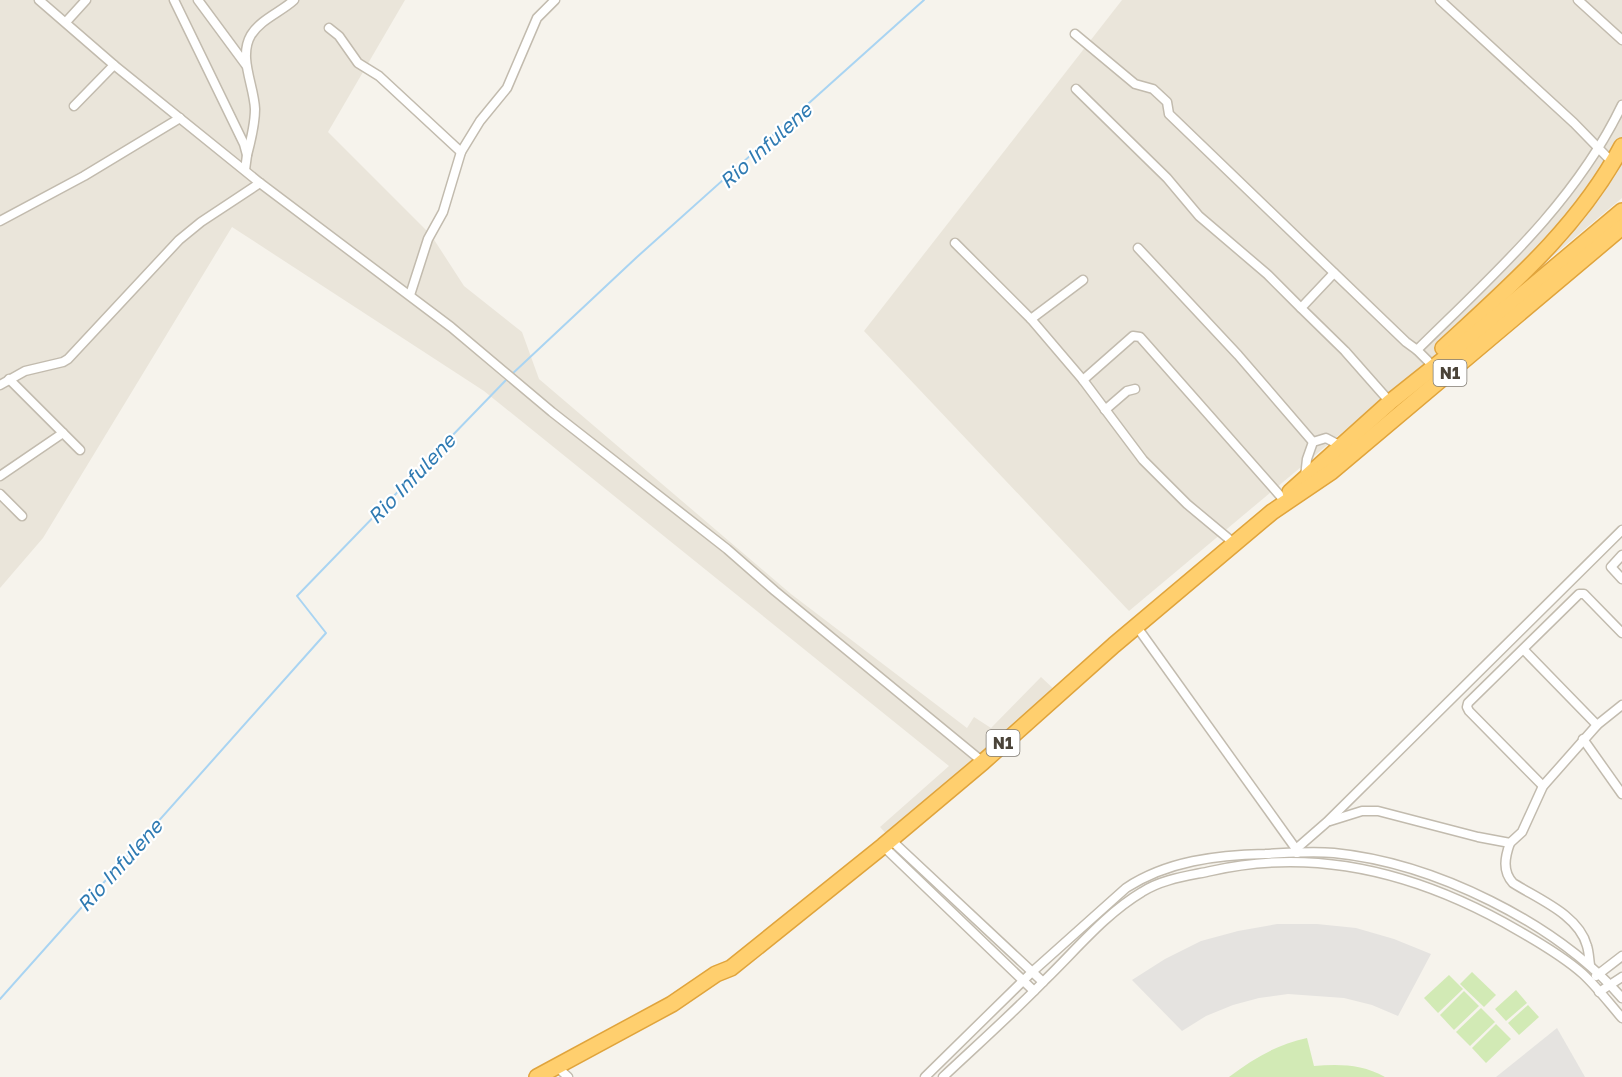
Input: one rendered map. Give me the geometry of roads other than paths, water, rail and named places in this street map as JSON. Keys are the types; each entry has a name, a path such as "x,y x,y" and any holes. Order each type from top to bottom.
{"highway":[{"path":"1391,401 1404,383 1546,250 1588,201 1622,146"},
{"name":"N1","path":"1272,512 1305,477 1391,401 1479,331 1622,211"},
{"name":"N1","path":"537,1077 672,1004 716,974 731,968 983,762 1114,645 1272,512 1331,472 1622,227"},
{"path":"1589,256 1622,238"}],"street":[{"path":"39,0 114,65 260,183 410,295 552,412 727,549 783,598 983,762"},
{"path":"66,22 86,0"},
{"path":"174,0 209,69 247,155"},
{"path":"198,0 246,64"},
{"path":"245,170 255,110 246,64 250,37 265,21 294,0"},
{"path":"410,295 428,239 443,212 461,152 480,121 507,88 537,18 555,0"},
{"path":"1440,0 1567,116 1613,163"},
{"path":"1578,0 1622,40"},
{"path":"329,28 339,36 358,63 379,76 461,152"},
{"path":"1075,34 1135,84 1153,88 1167,102 1169,114 1428,361"},
{"path":"229,40 250,37"},
{"path":"74,106 114,65"},
{"path":"1076,89 1167,178 1199,216 1267,274 1345,351 1391,401"},
{"path":"1417,350 1516,252 1559,204 1599,149 1622,105"},
{"path":"0,221 84,176 180,118"},
{"path":"0,386 25,371 68,359 179,240 201,222 260,183"},
{"path":"955,243 1031,319 1083,380 1143,460 1187,504 1235,544"},
{"path":"1138,248 1238,355 1313,442"},
{"path":"1300,308 1334,273"},
{"path":"1031,319 1083,280"},
{"path":"1083,380 1133,336 1140,337 1283,499"},
{"path":"9,380 80,450"},
{"path":"1106,410 1127,391 1135,388"},
{"path":"0,476 63,434"},
{"path":"1313,442 1326,438 1341,446"},
{"path":"1305,477 1306,459 1313,442"},
{"path":"0,494 22,516"},
{"path":"1297,851 1622,530"},
{"path":"1622,555 1611,567 1622,579"},
{"path":"1544,786 1469,711 1468,703 1581,593 1622,633"},
{"path":"1137,627 1297,851"},
{"path":"1524,650 1597,725"},
{"path":"1590,965 1587,945 1578,928 1568,918 1513,883 1507,877 1505,864 1510,843 1522,832 1544,786 1583,739 1622,705"},
{"path":"1583,739 1622,794"},
{"path":"1327,822 1362,811 1378,811 1510,843"},
{"path":"886,843 1043,982"},
{"path":"886,843 1034,991"},
{"path":"925,1077 1099,910 1143,877 1172,866 1237,854 1297,851 1332,853 1367,858 1424,873 1490,902 1541,930 1599,973 1618,981"},
{"path":"943,1077 1114,912 1142,892 1155,885 1245,864 1294,862 1343,866 1368,870 1448,894 1533,939 1582,973 1622,1018"},
{"path":"1590,981 1622,956"},
{"path":"1599,992 1618,981"},
{"path":"1618,981 1622,998"},
{"path":"556,1066 568,1077"}],"waterway":[{"name":"Rio Infulene","path":"511,375 637,257 924,0"},
{"name":"Rio Infulene","path":"0,999 326,633 297,596 507,379"}]}
